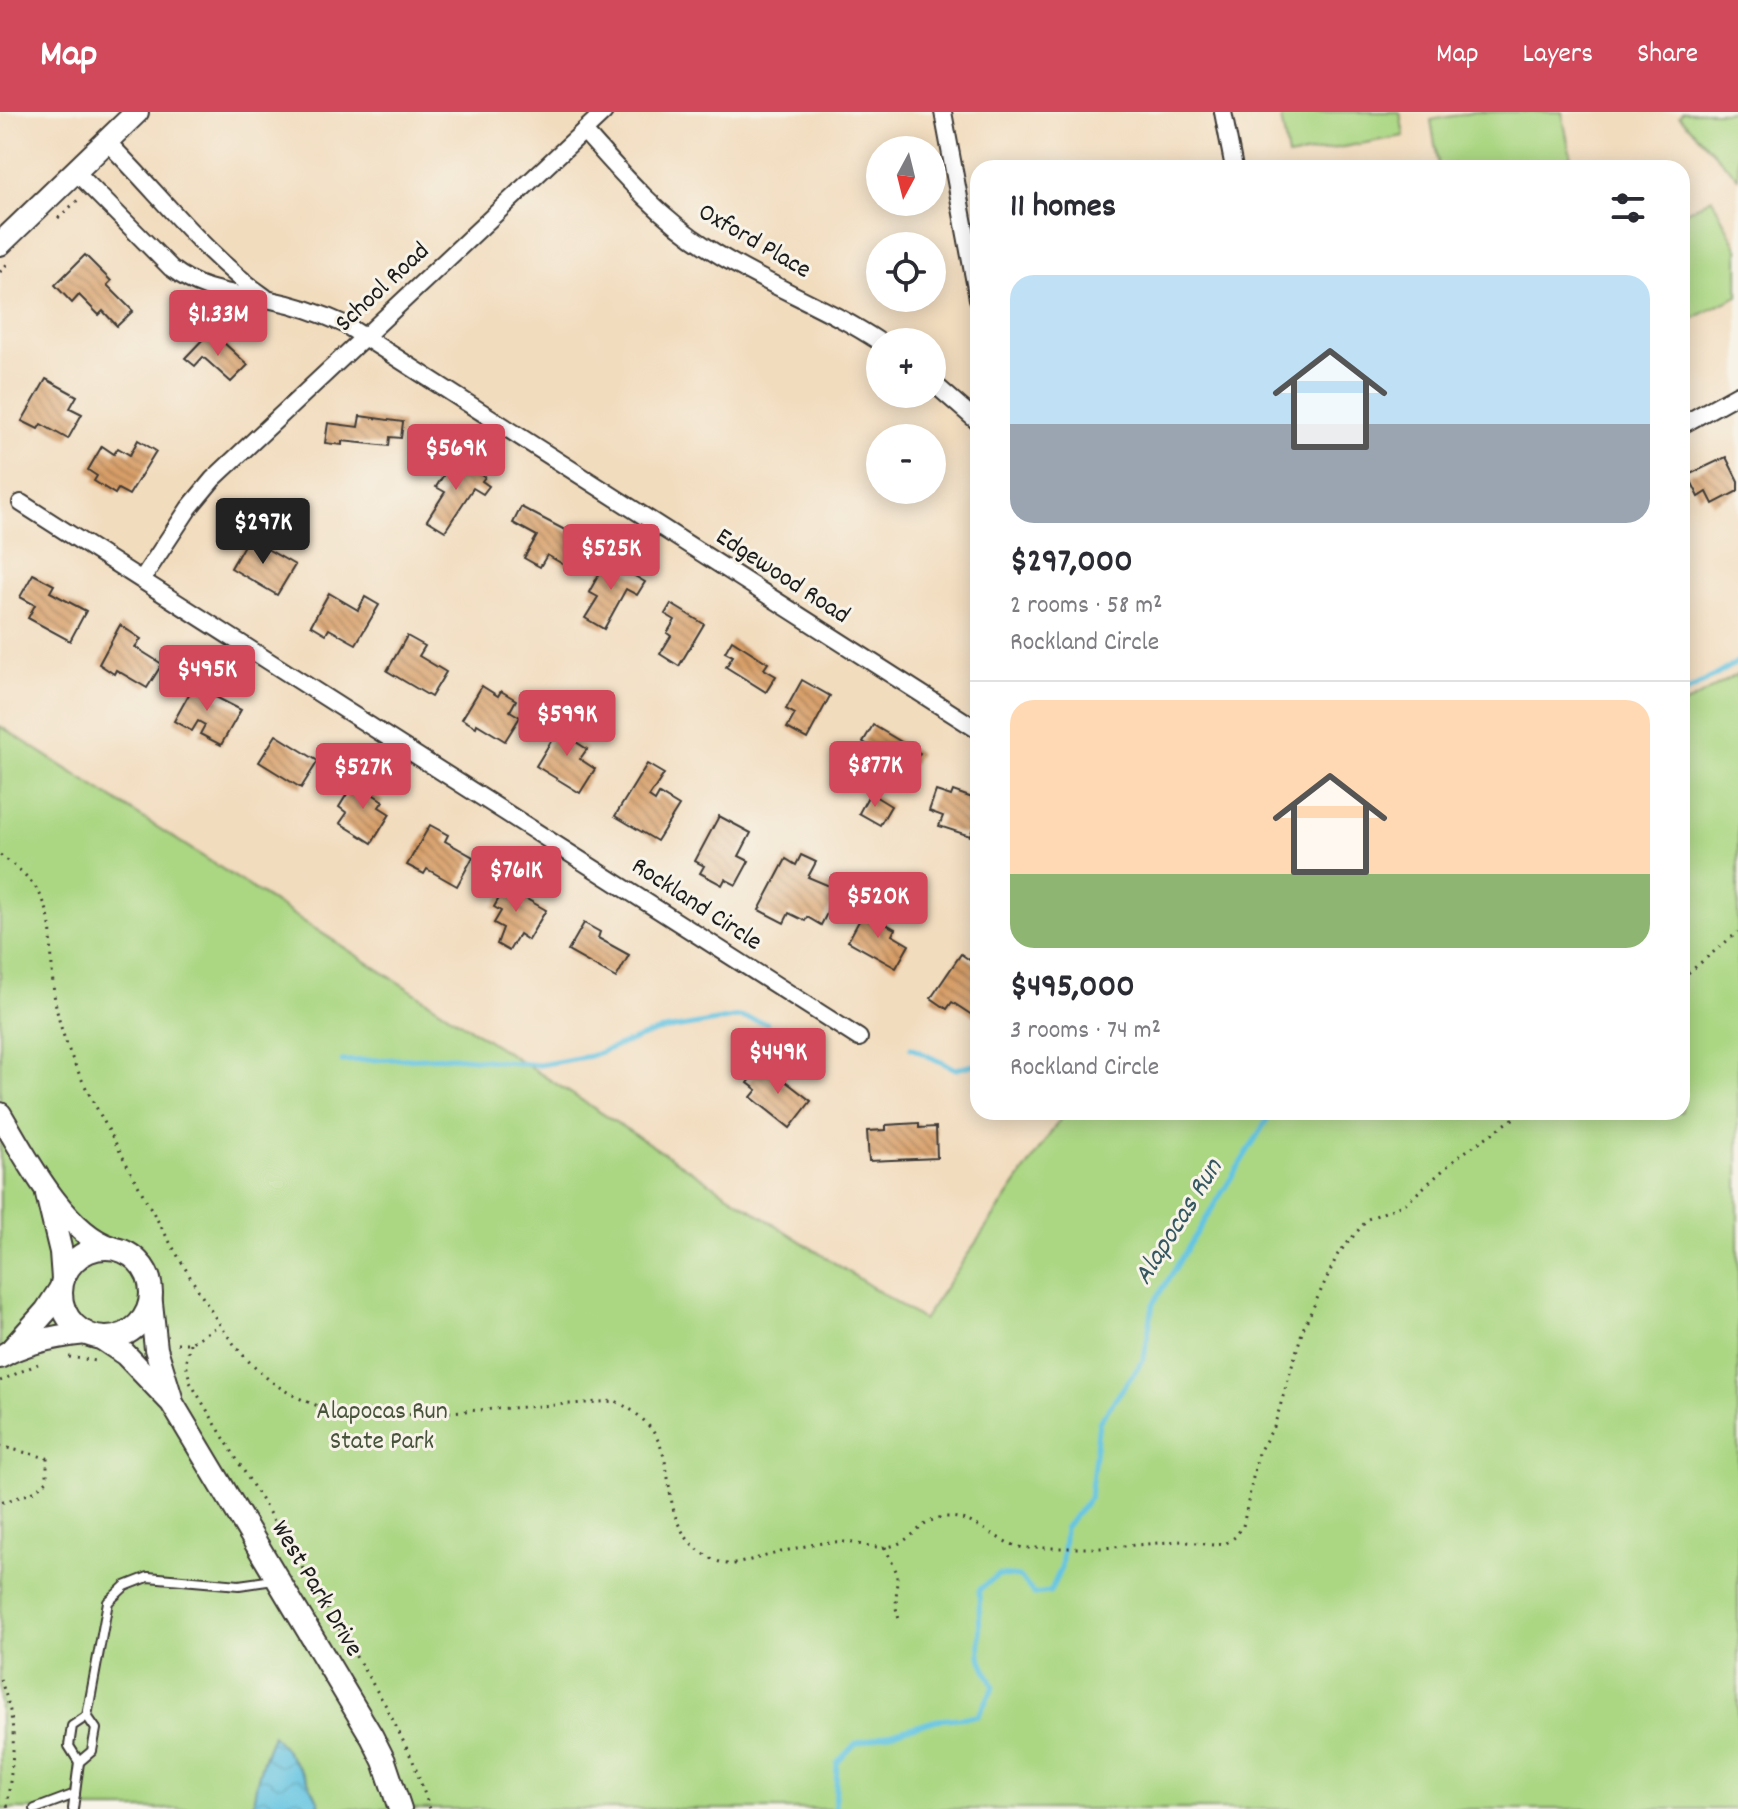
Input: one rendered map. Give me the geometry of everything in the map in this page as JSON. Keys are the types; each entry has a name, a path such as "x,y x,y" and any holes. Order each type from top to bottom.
{"street":[{"path":"8,249 75,171 137,112"},
{"name":"School Road","path":"142,579 189,508 213,479 604,112"},
{"path":"943,112 970,256"},
{"path":"1223,112 1232,160"},
{"name":"Oxford Place","path":"584,131 635,188 681,230 734,264 866,334"},
{"name":"Edgewood Road","path":"106,141 209,251 269,300"},
{"name":"Edgewood Road","path":"75,171 171,268 185,278 200,287 320,313 344,324 970,725"},
{"path":"946,394 970,415"},
{"path":"1690,421 1738,394"},
{"name":"Rockland Circle","path":"21,503 859,1038"},
{"path":"0,1114 46,1189 87,1235 140,1263 148,1278 151,1296 145,1316 123,1335 56,1338 6,1353"},
{"path":"46,1189 61,1252 64,1311 73,1324 93,1335"},
{"path":"6,1353 46,1311 69,1267 83,1254 95,1249 115,1249"},
{"name":"West Park Drive","path":"151,1296 156,1349 172,1403"},
{"name":"West Park Drive","path":"93,1335 125,1354 172,1403 372,1737 384,1761 400,1809"}],"lane":[{"path":"79,1762 92,1751 96,1729 87,1716 108,1602 125,1586 148,1577 239,1585 278,1579"},
{"path":"73,1809 79,1762 69,1746 72,1726 87,1716"},
{"path":"35,1809 75,1794"}],"path":[{"path":"49,226 92,187"},
{"path":"0,272 8,249"},
{"path":"0,855 39,888 50,914 57,1011 73,1062 163,1234 245,1359 290,1394 352,1415 374,1417 615,1401 632,1409 656,1433 663,1447 675,1513 685,1537 700,1551 727,1564 838,1541 885,1547 896,1545 929,1520 944,1517 961,1518 977,1524 1013,1547 1103,1548 1179,1541 1225,1544 1243,1526 1258,1453 1274,1427 1303,1329 1338,1254 1368,1219 1405,1204 1459,1156 1511,1120"},
{"path":"1690,971 1738,932"},
{"path":"190,1343 186,1363 190,1382 386,1706 413,1761 430,1809"},
{"path":"0,1446 47,1458 47,1481 32,1493 0,1503"},
{"path":"885,1547 897,1573 897,1618 900,1623"},
{"path":"0,1679 14,1728 7,1809"}],"green space":[{"path":"1280,112 1400,112 1404,136 1288,157"},
{"path":"1475,112 1562,112 1571,160 1438,160 1431,120"},
{"path":"1683,112 1738,112 1738,178 1679,116"},
{"path":"1712,198 1738,249 1738,296 1690,320 1690,210"},
{"name":"Alapocas Run State Park","path":"1738,674 1738,1809 0,1809 0,726 923,1320 1060,1120 1690,1120 1690,701"}],"water":[{"path":"273,1735 307,1780 321,1809 253,1809 260,1771"}],"building":[{"path":"85,255 111,281 107,285 133,311 117,326 103,311 99,315 79,295 72,303 55,285"},
{"path":"208,334 220,345 223,342 248,365 231,382 203,357 195,366 185,358"},
{"path":"46,379 77,396 70,408 82,414 68,439 41,424 38,429 22,421"},
{"path":"360,416 403,422 401,438 390,437 389,446 342,441 342,445 325,443 328,423 358,427"},
{"path":"138,440 156,451 129,495 118,489 115,494 94,481 97,476 88,470 102,446 114,454 118,448 130,455"},
{"path":"455,457 485,477 482,481 489,486 483,494 473,488 445,531 427,520 445,492 436,487"},
{"path":"1726,457 1738,481 1738,491 1713,504 1707,492 1699,497 1690,474"},
{"path":"521,507 584,540 568,567 547,555 540,567 524,558 537,536 513,523"},
{"path":"248,538 295,565 277,595 231,568"},
{"path":"607,560 645,582 637,595 626,589 604,629 585,618 598,597 589,592"},
{"path":"33,574 54,585 50,592 86,611 70,641 28,618 35,605 20,597"},
{"path":"329,593 358,610 365,597 379,605 356,644 329,629 326,634 311,625"},
{"path":"671,604 704,624 679,666 660,654 671,636 667,633 675,620 665,614"},
{"path":"120,625 141,639 135,647 162,664 147,688 99,664"},
{"path":"407,636 425,646 419,656 446,672 431,697 387,671"},
{"path":"732,640 768,663 764,669 776,676 766,692 726,667 733,656 725,652"},
{"path":"198,678 214,687 210,694 241,710 221,745 200,734 205,725 198,721 192,731 174,721"},
{"path":"802,680 830,696 807,739 787,728 795,714 786,709"},
{"path":"482,686 498,696 501,691 516,700 510,711 520,717 505,741 462,719"},
{"path":"564,720 583,731 576,742 587,749 580,759 595,769 580,793 536,766"},
{"path":"873,725 920,753 907,774 892,765 889,770 864,755 870,746 863,742"},
{"path":"276,735 318,761 301,788 259,762"},
{"path":"647,764 664,774 649,797 655,801 659,794 679,806 657,841 615,816"},
{"path":"357,778 374,789 371,793 383,801 379,807 390,814 372,843 340,823 347,813 339,807"},
{"path":"936,791 951,796 953,791 970,797 970,836 939,826 943,816 929,811"},
{"path":"870,793 891,806 880,825 859,813"},
{"path":"719,816 751,833 739,856 749,861 736,885 725,879 722,885 700,873 704,866 695,861"},
{"path":"430,825 448,835 445,841 473,857 457,886 427,869 424,874 407,865"},
{"path":"801,855 816,862 808,877 839,890 821,925 807,917 805,921 789,913 784,923 759,910 786,859 796,865"},
{"path":"511,877 530,888 525,898 546,910 528,940 519,934 509,951 497,944 503,928 494,923 501,911 494,907"},
{"path":"864,912 895,929 892,935 909,945 896,968 848,941"},
{"path":"584,923 600,932 598,938 629,955 616,978 568,951"},
{"path":"961,954 970,960 970,1014 952,1002 947,1009 931,998"},
{"path":"763,1064 811,1101 790,1128 751,1097 757,1090 748,1083"},
{"path":"919,1123 919,1128 936,1127 937,1158 869,1161 867,1131 886,1130 886,1125"}],"waterway":[{"name":"Alapocas Run","path":"1690,690 1738,662"},
{"path":"342,1061 452,1057 539,1065 590,1056 658,1031 739,1017 767,1023"},
{"path":"911,1048 956,1069 970,1066"},
{"name":"Alapocas Run","path":"835,1809 837,1763 855,1744 937,1720 978,1716 994,1687 980,1656 979,1590 998,1575 1020,1577 1034,1594 1050,1592 1061,1568 1065,1528 1090,1497 1099,1422 1144,1359 1153,1304 1267,1120"}]}
